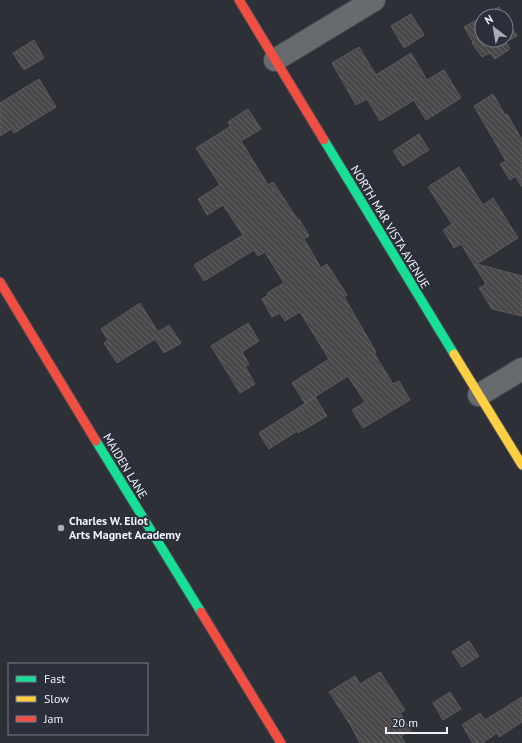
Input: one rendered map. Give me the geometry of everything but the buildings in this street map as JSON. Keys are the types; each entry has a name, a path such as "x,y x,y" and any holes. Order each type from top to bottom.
{"street":[{"name":"NORTH MAR VISTA AVENUE","path":"240,0 522,465"},
{"path":"275,60 374,0"},
{"name":"MAIDEN LANE","path":"0,282 281,743"},
{"path":"479,395 522,369"}],"traffic: fast":[{"path":"324,140 454,354"},
{"path":"96,441 201,612"}],"traffic: slow":[{"path":"454,354 522,465"}],"traffic: jam":[{"path":"239,0 324,140"},
{"path":"0,282 96,441"},
{"path":"201,612 281,743"}],"place":[{"name":"Charles W. Eliot Arts Magnet Academy","path":"61,528"}]}
